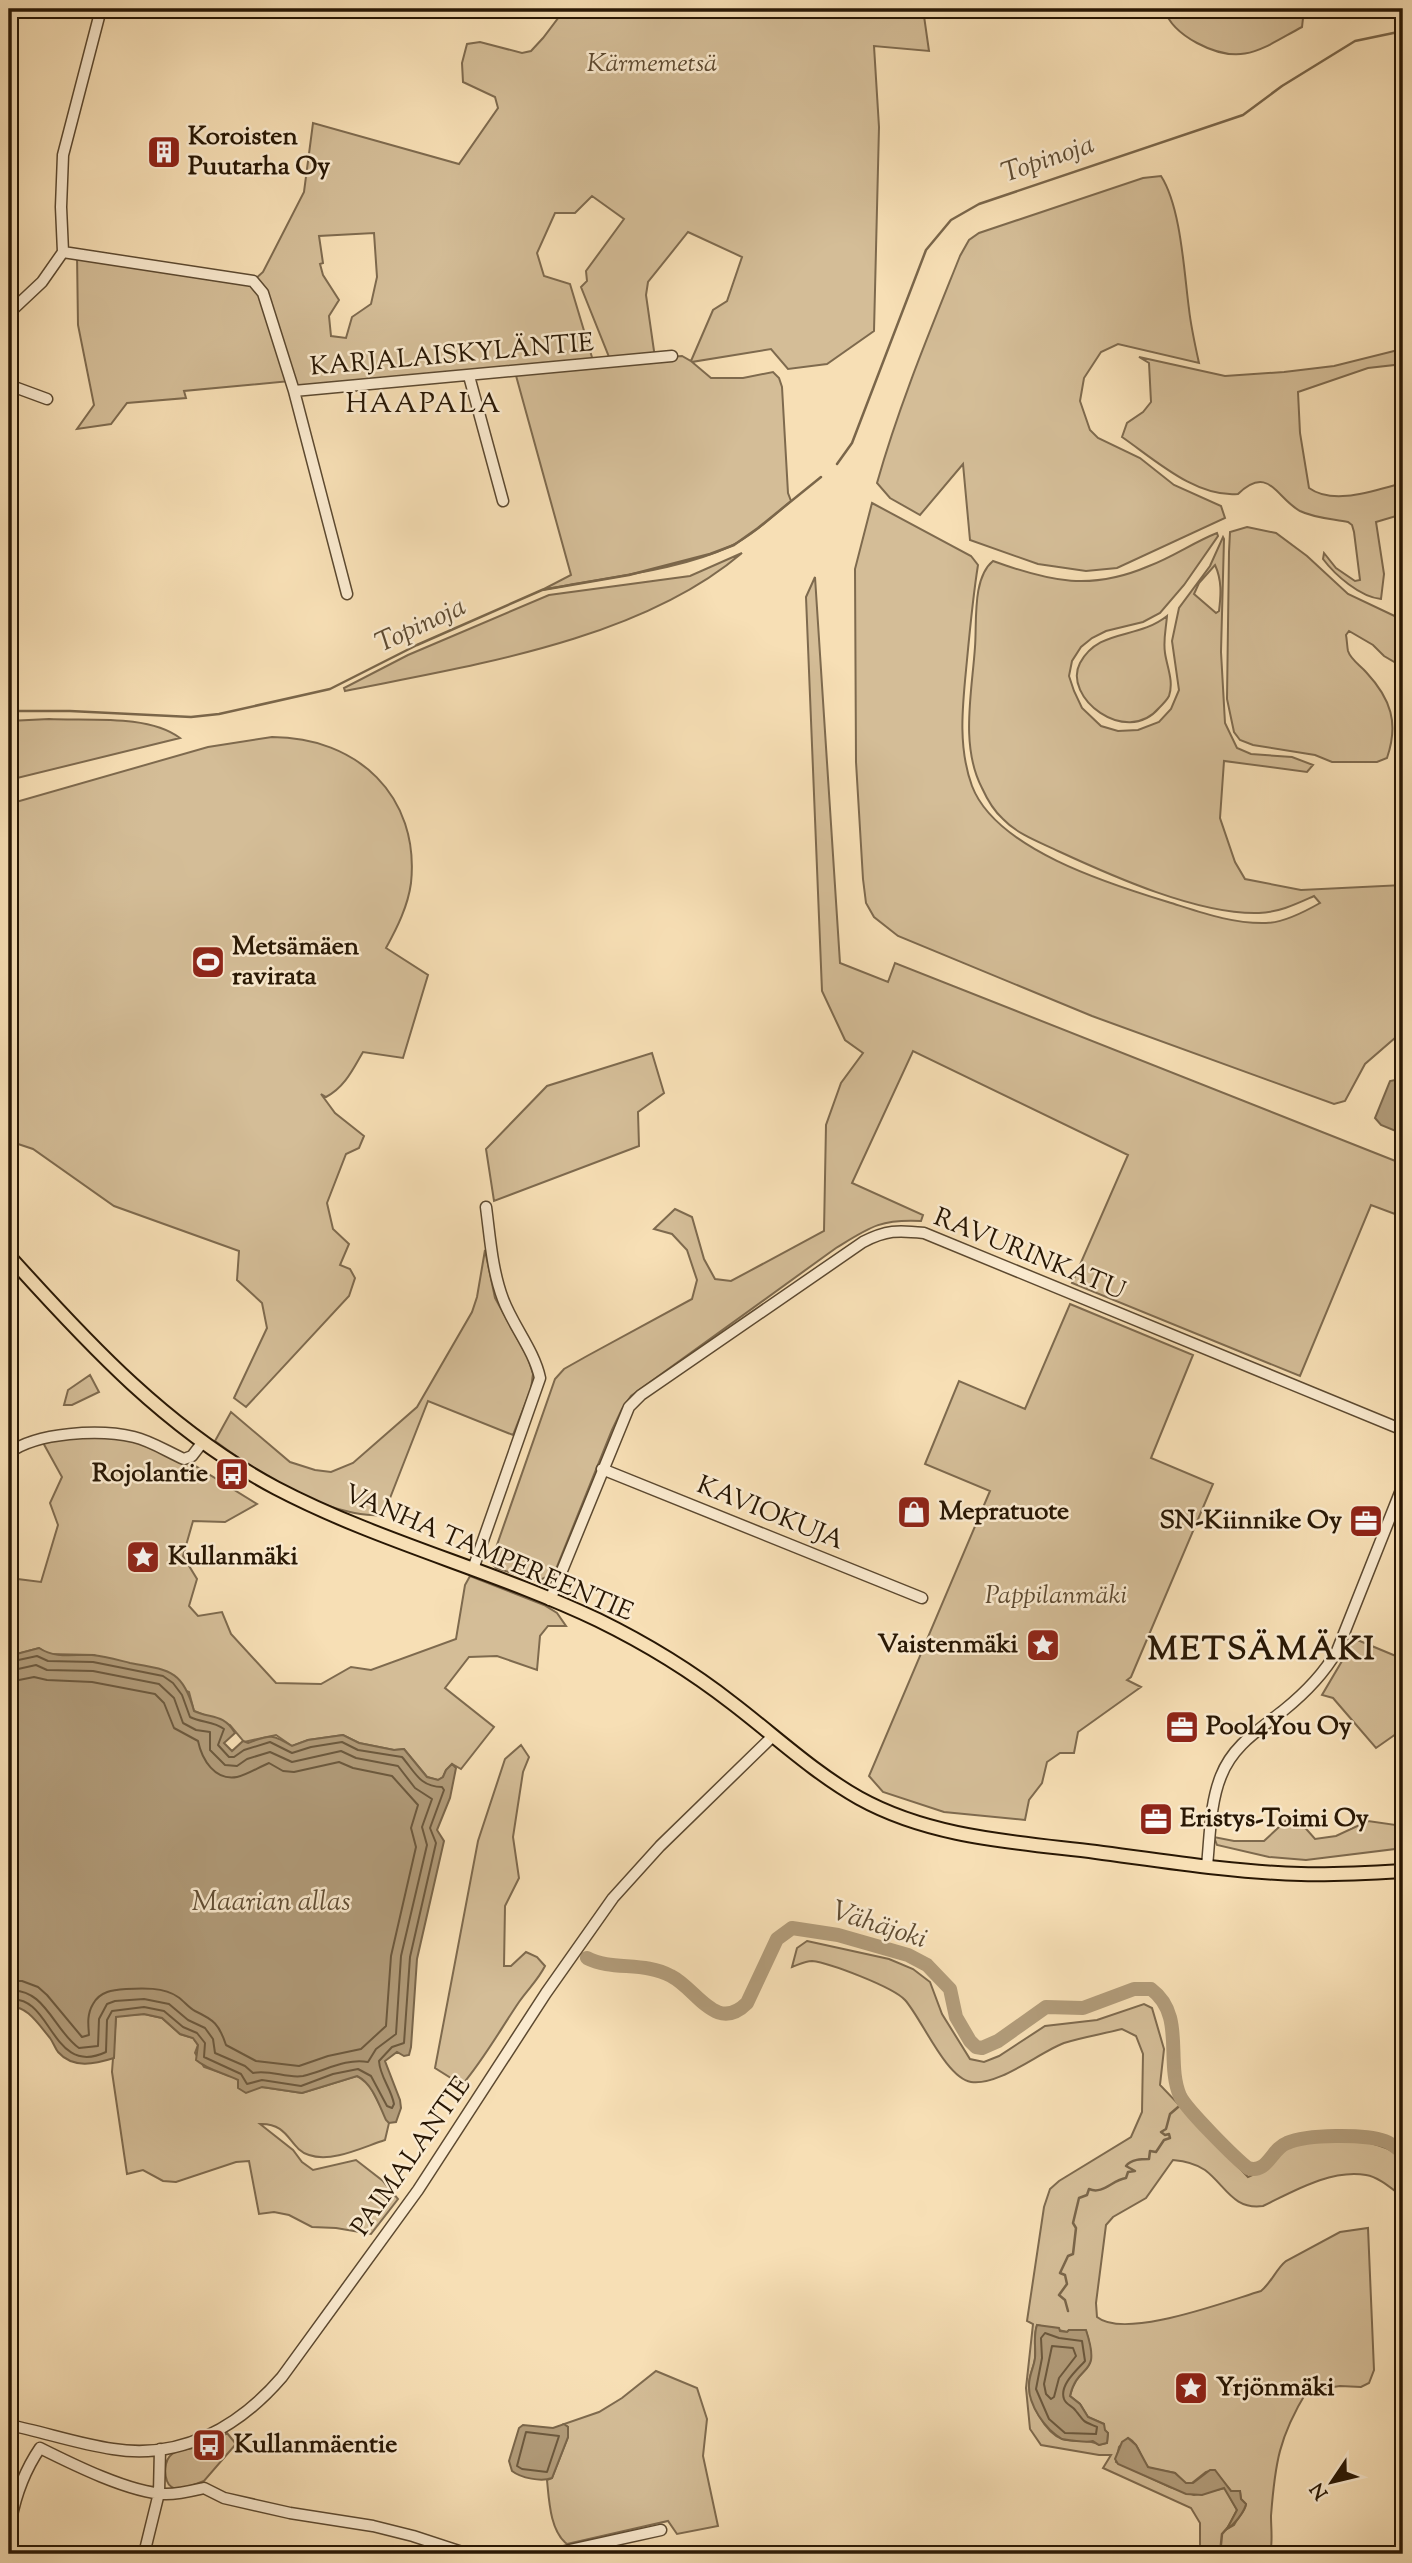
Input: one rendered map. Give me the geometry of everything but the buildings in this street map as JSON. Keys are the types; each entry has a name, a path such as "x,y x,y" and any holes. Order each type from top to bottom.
{"main road":[{"name":"VANHA TAMPEREENTIE","path":"9,1256 130,1384 202,1443 293,1496 360,1527 550,1600 596,1620 659,1653 709,1685 773,1736 855,1795 893,1814 945,1831 989,1839 1207,1866 1295,1874 1403,1871"}],"street":[{"path":"9,313 42,282 63,252 63,155 101,9"},
{"name":"KARJALAISKYLÄNTIE","path":"63,252 253,281 263,293 294,391 673,356"},
{"path":"469,376 503,500"},
{"path":"9,385 47,399"},
{"path":"294,391 347,594"},
{"path":"473,1569 540,1378 535,1360 503,1301 496,1280 486,1207"},
{"name":"RAVURINKATU","path":"550,1600 629,1407 641,1395 863,1242 882,1232 901,1230 924,1233 1403,1430"},
{"path":"9,1453 19,1446 41,1439 96,1432 136,1437 184,1459 192,1456 202,1443"},
{"name":"KAVIOKUJA","path":"602,1469 922,1598"},
{"path":"1207,1866 1213,1807 1222,1774 1246,1739 1311,1686 1330,1663 1403,1485"},
{"name":"PAIMALANTIE","path":"9,2424 116,2450 160,2449 188,2445 220,2431 266,2396 418,2190 546,1993 613,1898 660,1846 773,1736"},
{"path":"11,2520 25,2474 40,2448 94,2474 159,2493 183,2493 204,2488 224,2498 290,2513 373,2526 468,2554"},
{"path":"144,2554 159,2493 160,2449"},
{"path":"552,2554 661,2530"}],"green space":[{"name":"Kärmemetsä","path":"565,9 838,9 844,14 887,9 923,9 929,51 874,46 879,127 874,331 827,364 788,369 771,349 692,362 711,378 743,378 773,372 779,378 782,387 788,493 791,501 770,519 731,546 709,555 638,573 542,590 571,575 515,372 294,391 290,381 184,391 186,398 127,403 111,424 77,429 94,405 78,325 77,254 253,281 263,272 304,192 313,123 459,164 498,108 495,97 463,82 462,63 467,44 480,42 522,53 531,51","holes":["592,196 624,219 586,271 587,281 581,287 611,362 594,364 570,284 544,276 537,253 555,213 575,213","688,232 742,257 727,301 713,310 691,361 682,356 655,358 646,295 648,282","374,233 377,277 371,304 352,317 346,338 331,336 329,316 339,300 323,275 319,236"]},
{"path":"1164,9 1304,9 1302,27 1263,48 1227,54 1191,40 1181,33"},
{"path":"1161,176 1168,189 1177,222 1199,363 1118,344 1101,352 1084,378 1080,401 1090,430 1098,438 1140,458 1174,485 1221,506 1225,518 1117,568 1086,571 1038,564 970,540 963,464 920,515 890,498 877,483 926,340 969,240 979,233 1143,178"},
{"path":"1403,351 1403,364 1368,368 1298,392 1300,433 1309,488 1330,496 1342,496 1403,483 1403,514 1376,522 1384,574 1381,599 1365,594 1349,584 1323,559 1324,553 1336,568 1355,581 1360,580 1354,532 1348,522 1300,511 1265,483 1257,482 1238,494 1222,494 1191,484 1122,437 1127,423 1143,412 1151,402 1149,363 1139,357 1225,376 1334,366"},
{"path":"872,503 971,556 978,565 964,692 964,755 972,786 985,808 1004,828 1057,861 1116,885 1216,917 1241,922 1273,922 1294,916 1320,903 1314,896 1274,911 1235,912 1183,901 1104,872 1029,837 1009,824 986,796 971,755 969,719 977,601 982,578 993,561 1034,574 1071,581 1108,579 1158,562 1217,533 1218,536 1184,585 1160,613 1143,622 1106,631 1092,638 1081,647 1072,661 1069,676 1082,708 1101,726 1118,731 1138,730 1159,722 1171,709 1179,690 1172,641 1179,608 1210,566 1223,537 1221,652 1225,723 1237,748 1251,754 1292,757 1313,765 1307,772 1224,761 1220,818 1235,862 1245,879 1301,890 1403,885 1403,1031 1365,1064 1345,1101 1334,1104 1092,1016 898,936 874,917 866,903 863,879 856,762 855,569","holes":["1215,565 1220,593 1219,611 1216,613 1194,594 1199,583"]},
{"path":"1247,527 1276,533 1307,556 1348,594 1403,620 1403,673 1401,666 1384,656 1373,645 1349,631 1346,635 1349,654 1375,682 1387,702 1392,734 1387,758 1377,762 1332,762 1315,755 1253,745 1240,740 1234,732 1227,699 1230,532"},
{"path":"742,553 701,583 655,608 606,628 500,659 345,691 344,688 408,655 549,595 690,576"},
{"path":"815,577 840,963 888,982 895,963 1403,1164 1403,1217 1371,1205 1300,1376 1072,1283 1128,1155 913,1051 852,1183 923,1215 921,1221 885,1223 836,1248 631,1396 612,1430 554,1574 537,1581 496,1568 491,1562 555,1379 564,1369 692,1299 697,1280 687,1250 672,1234 654,1229 675,1209 692,1217 704,1259 715,1279 731,1281 824,1231 826,1125 841,1083 863,1053 845,1040 822,991 806,597"},
{"path":"1167,616 1164,644 1170,679 1168,698 1145,719 1130,722 1115,720 1100,713 1080,690 1077,676 1080,663 1097,644 1143,629"},
{"path":"49,719 135,722 167,730 180,738 9,780 9,721"},
{"name":"Metsämäen ravirata","path":"272,737 303,740 331,748 356,760 377,777 393,799 405,823 411,852 411,883 405,908 386,948 428,975 403,1058 363,1052 338,1088 326,1097 321,1094 335,1113 364,1136 359,1148 346,1154 327,1203 333,1229 349,1244 340,1265 350,1269 355,1278 349,1296 246,1407 234,1398 267,1328 262,1303 237,1280 239,1251 114,1206 33,1149 9,1141 9,804 208,747"},
{"path":"652,1053 664,1093 638,1112 639,1146 494,1201 486,1149 547,1086"},
{"path":"485,1250 495,1298 528,1358 533,1374 531,1389 513,1435 428,1401 383,1516 354,1513 297,1493 215,1441 231,1412 290,1462 331,1472 353,1463 417,1407 472,1312"},
{"name":"Pappilanmäki","path":"1070,1304 1193,1355 1151,1458 1213,1484 1131,1677 1127,1680 1141,1687 1078,1732 1074,1753 1060,1753 1047,1762 1042,1783 1029,1800 1025,1820 944,1812 883,1792 869,1776 990,1491 925,1464 959,1381 1025,1409"},
{"path":"90,1375 99,1392 72,1405 64,1405 68,1390"},
{"path":"96,1432 136,1437 184,1459 257,1504 225,1522 193,1521 183,1556 197,1579 189,1606 198,1616 222,1612 231,1634 276,1683 321,1684 351,1667 371,1670 456,1639 465,1585 470,1576 544,1605 557,1613 566,1626 548,1626 540,1636 537,1670 497,1656 469,1657 445,1688 494,1727 461,1769 452,1764 438,1780 427,1777 404,1749 394,1750 359,1743 343,1735 308,1740 292,1746 276,1735 244,1742 230,1725 194,1711 189,1692 94,1655 48,1654 39,1648 9,1656 9,1578 41,1582 58,1525 50,1503 62,1477 41,1439"},
{"path":"1355,1639 1403,1659 1403,1729 1376,1748 1333,1698 1322,1695"},
{"path":"521,1745 529,1757 523,1772 513,1837 519,1878 505,1906 504,1966 511,1966 526,1952 537,1957 545,1966 462,2085 435,2068 478,1841 505,1759"},
{"path":"1293,1814 1315,1839 1336,1836 1368,1821 1403,1826 1403,1848 1306,1860 1269,1857 1217,1845 1214,1837 1234,1841 1264,1841"},
{"path":"807,1941 889,1959 913,1969 930,1982 942,2014 970,2059 984,2062 999,2056 1045,2026 1097,2020 1144,2004 1152,2008 1164,2049 1160,2085 1248,2177 1259,2171 1281,2150 1309,2141 1361,2141 1392,2151 1403,2158 1403,2197 1376,2178 1353,2174 1326,2178 1263,2206 1237,2201 1201,2168 1173,2160 1146,2198 1113,2217 1106,2225 1096,2303 1097,2317 1111,2323 1130,2324 1152,2322 1202,2310 1261,2291 1286,2261 1340,2232 1368,2228 1374,2370 1369,2383 1361,2387 1340,2386 1307,2391 1290,2422 1280,2451 1274,2481 1270,2554 1200,2554 1200,2523 1191,2508 1103,2468 1111,2455 1041,2445 1030,2429 1026,2388 1033,2324 1027,2321 1044,2207 1050,2189 1059,2181 1131,2137 1142,2112 1143,2054 1136,2036 1122,2029 1071,2041 994,2079 971,2082 962,2078 944,2059 905,2000 861,1976 832,1966 809,1961 792,1967 797,1948","holes":["1037,2325 1067,2332 1086,2331 1090,2346 1090,2363 1078,2378 1070,2396 1080,2404 1088,2417 1104,2424 1104,2430 1108,2433 1107,2443 1099,2445 1062,2439 1056,2436 1039,2416 1029,2385 1035,2358","1128,2438 1135,2444 1149,2468 1175,2473 1185,2483 1192,2483 1206,2472 1214,2470 1231,2491 1240,2491 1241,2499 1246,2504 1234,2525 1227,2529 1237,2510 1225,2488 1194,2495 1116,2462 1119,2447"]},
{"path":"144,2014 162,2018 180,2034 193,2038 198,2045 195,2053 204,2067 262,2087 302,2093 357,2076 365,2080 389,2123 385,2140 347,2153 318,2157 302,2152 278,2128 260,2124 313,2170 356,2160 383,2181 398,2199 371,2234 312,2227 289,2215 274,2212 259,2214 249,2161 236,2162 176,2182 163,2181 143,2170 127,2174 112,2072 116,2016"},
{"path":"656,2371 697,2388 707,2419 703,2456 718,2526 677,2534 668,2521 567,2544 554,2523 547,2480 552,2478 568,2437 568,2427 564,2424 599,2412"},
{"path":"227,2433 236,2444 204,2481 180,2490 169,2485 166,2466 172,2454 211,2444"}],"water":[{"path":"1390,1081 1403,1083 1403,1134 1381,1125 1375,1118"},
{"name":"Maarian allas","path":"39,1648 58,1655 107,1657 173,1674 185,1687 194,1711 221,1719 235,1733 224,1743 232,1751 243,1741 248,1743 266,1737 275,1737 292,1746 308,1740 343,1735 359,1743 394,1750 404,1749 427,1777 438,1780 452,1764 456,1768 450,1798 437,1830 444,1841 417,1959 411,2047 409,2055 404,2056 397,2052 385,2061 400,2100 401,2108 396,2122 389,2123 386,2120 371,2089 357,2076 302,2093 262,2087 246,2093 238,2088 238,2080 196,2060 198,2045 193,2038 180,2034 162,2018 144,2014 116,2017 114,2058 84,2064 70,2061 58,2052 32,2016 21,2009 9,2007 9,1656"},
{"path":"1037,2325 1067,2332 1086,2330 1090,2345 1090,2363 1078,2378 1070,2396 1080,2404 1088,2417 1104,2424 1108,2433 1107,2443 1099,2445 1093,2441 1062,2439 1039,2416 1029,2393"},
{"path":"564,2424 568,2427 568,2437 552,2478 531,2479 512,2471 509,2461 519,2428 523,2425 553,2428"},
{"path":"1128,2438 1136,2445 1148,2467 1175,2473 1186,2483 1193,2483 1210,2470 1215,2470 1231,2491 1240,2491 1241,2499 1246,2504 1241,2514 1227,2529 1237,2510 1224,2488 1202,2495 1186,2494 1118,2464 1115,2459 1122,2442"}],"waterway":[{"name":"Topinoja","path":"837,464 852,443 926,250 951,220 979,204 1243,115 1282,86 1355,41 1403,31"},
{"name":"Topinoja","path":"9,711 191,717 219,714 330,689 417,645 542,590 629,575 734,545 821,477"},
{"name":"Vähäjoki","path":"587,1958 607,1964 661,1971 680,1982 716,2012 726,2014 747,2003 777,1939 792,1928 838,1935 908,1955 927,1965 950,1989 956,2017 970,2041 976,2047 982,2048 998,2041 1046,2007 1083,2008 1134,1989 1151,1989 1162,2000 1172,2025 1174,2068 1180,2096 1201,2122 1248,2168 1255,2169 1265,2164 1287,2143 1322,2137 1376,2139 1390,2143 1403,2153"},
{"path":"1068,2311 1065,2300 1059,2295 1067,2284 1065,2275 1060,2273 1068,2256 1073,2254 1076,2228 1073,2223 1079,2198 1087,2195 1089,2189 1103,2189 1126,2178 1128,2172 1135,2171 1126,2166 1131,2162 1149,2159 1150,2151 1156,2152 1164,2140 1170,2138 1169,2134 1161,2132 1166,2129 1170,2114 1184,2102"},
{"path":"1220,2554 1222,2534 1229,2526"}],"place":[{"name":"Koroisten Puutarha Oy","path":"164,152"},
{"name":"Metsämäen ravirata","path":"208,962"},
{"name":"Rojolantie","path":"232,1474"},
{"name":"Mepratuote","path":"914,1512"},
{"name":"SN-Kiinnike Oy","path":"1366,1521"},
{"name":"Kullanmäki","path":"143,1557"},
{"name":"Vaistenmäki","path":"1043,1645"},
{"name":"Pool4You Oy","path":"1182,1727"},
{"name":"Eristys-Toimi Oy","path":"1156,1819"},
{"name":"Yrjönmäki","path":"1191,2388"},
{"name":"Kullanmäentie","path":"209,2445"}],"district":[{"name":"HAAPALA","path":"424,405"},
{"name":"METSÄMÄKI","path":"1262,1651"}]}
